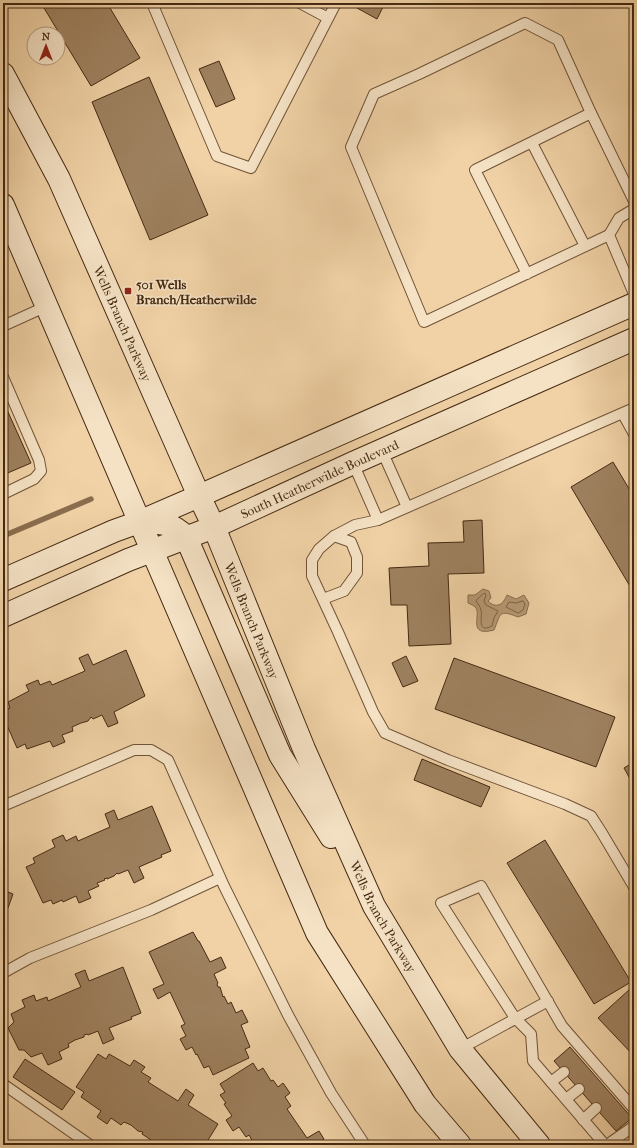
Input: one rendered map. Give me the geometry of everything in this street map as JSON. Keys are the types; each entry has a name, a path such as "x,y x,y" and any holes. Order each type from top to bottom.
{"main road":[{"name":"Wells Branch Parkway","path":"3,74 59,179 214,527 304,749 374,906 460,1049 539,1145"},
{"path":"3,205 317,933 426,1104 460,1145"},
{"path":"3,580 114,531 140,522 634,304"},
{"name":"South Heatherwilde Boulevard","path":"3,616 128,560 214,527 634,339"},
{"path":"140,522 164,523 178,529 186,537 280,755 374,906"}],"lane":[{"path":"152,3 217,156 251,168 336,3"},
{"path":"300,3 328,18"},
{"path":"634,201 591,114 558,40 525,23 374,94 351,147 424,322 609,235 619,218 634,209"},
{"path":"527,274 476,170 591,114"},
{"path":"532,143 585,246"},
{"path":"609,235 634,294"},
{"path":"3,326 47,306"},
{"path":"3,494 34,479 40,471 39,460 24,437 13,412 4,382"},
{"path":"634,408 378,520 355,524 334,536 319,549 312,560 312,576 373,712 384,733 448,760 565,804 591,816 634,887"},
{"path":"623,414 634,434"},
{"path":"382,451 407,507"},
{"path":"353,464 378,520"},
{"path":"323,600 344,592 357,573 357,557 351,542 334,536"},
{"path":"3,806 134,750 151,750 168,760 220,878 288,1015 331,1093 365,1145"},
{"path":"3,973 30,958 151,910 220,878"},
{"path":"634,1109 615,1092 583,1055 562,1026 481,886 441,903 515,1018 531,1034 534,1061 583,1120 606,1145 634,1126"},
{"path":"460,1049 548,1001"},
{"path":"551,1082 564,1072"},
{"path":"3,1084 90,1145"},
{"path":"566,1099 579,1088"},
{"path":"583,1120 596,1108"}],"water":[{"path":"483,589 489,591 491,598 488,601 494,605 499,605 507,595 516,599 524,595 529,603 526,614 518,617 503,613 499,617 494,630 480,631 477,625 476,608 468,603 468,595 475,595"}],"building":[{"path":"41,3 107,3 140,58 91,86 66,44 66,26 55,26"},
{"path":"360,3 385,3 377,19 357,8"},
{"path":"219,61 235,99 216,107 199,69"},
{"path":"149,77 208,215 150,240 92,102"},
{"path":"3,401 31,463 3,475"},
{"path":"613,462 634,497 634,593 571,487"},
{"path":"482,520 484,573 448,574 451,644 409,646 407,605 391,605 389,568 429,566 428,543 464,542 463,521"},
{"path":"126,650 145,696 114,712 118,723 108,727 102,715 93,719 91,717 88,721 72,727 73,731 62,735 65,742 53,747 50,741 27,749 25,744 17,748 3,716 3,711 10,708 8,702 29,691 26,685 38,680 40,685 50,681 52,685 85,671 79,658 88,654 93,665"},
{"path":"406,656 418,681 403,687 392,663"},
{"path":"454,658 615,717 596,767 435,709"},
{"path":"422,759 490,787 481,807 414,780"},
{"path":"634,762 634,786 624,768"},
{"path":"152,806 171,851 161,855 162,857 139,867 144,878 134,883 128,870 118,874 117,873 114,876 97,883 99,886 88,891 91,898 79,903 76,896 63,902 62,900 53,904 51,900 43,903 26,867 35,863 33,858 55,847 52,840 63,835 66,841 76,836 78,841 110,827 105,814 114,810 118,820"},
{"path":"545,840 631,982 594,1004 507,863"},
{"path":"3,890 13,894 8,908 3,906"},
{"path":"193,932 210,962 221,957 226,968 214,974 218,987 220,987 223,997 224,996 228,1004 231,1002 236,1013 242,1010 248,1022 241,1025 250,1047 245,1049 249,1058 213,1075 209,1066 204,1068 192,1047 186,1050 180,1039 186,1036 181,1026 185,1024 170,992 158,999 153,989 164,984 149,952"},
{"path":"123,967 141,1013 131,1017 132,1019 109,1028 114,1039 103,1044 98,1031 84,1035 84,1037 68,1044 69,1047 59,1052 62,1059 48,1065 42,1053 31,1057 24,1050 19,1050 8,1028 14,1022 11,1014 25,1007 22,1000 34,995 36,1001 47,997 48,1001 81,987 75,974 85,970 89,981"},
{"path":"630,989 634,993 634,1056 598,1018"},
{"path":"570,1047 632,1118 616,1131 554,1061"},
{"path":"98,1054 106,1059 109,1054 130,1066 134,1060 145,1067 141,1072 151,1078 148,1082 178,1101 186,1089 194,1095 188,1105 218,1124 205,1145 148,1145 151,1140 142,1134 143,1132 138,1131 131,1125 124,1122 121,1125 111,1118 107,1124 97,1117 101,1111 81,1097 84,1092 76,1087"},
{"path":"25,1059 75,1092 62,1110 13,1077"},
{"path":"253,1063 258,1071 263,1068 271,1081 273,1080 278,1087 283,1083 290,1093 285,1097 291,1106 287,1109 307,1138 319,1131 324,1139 315,1145 255,1145 254,1141 253,1142 249,1135 246,1137 239,1127 233,1131 226,1120 232,1116 224,1104 226,1103 220,1095 225,1092 220,1084"}],"waterway":[{"path":"8,534 91,499"}],"place":[{"name":"501 Wells Branch/Heatherwilde","path":"128,291"}]}
